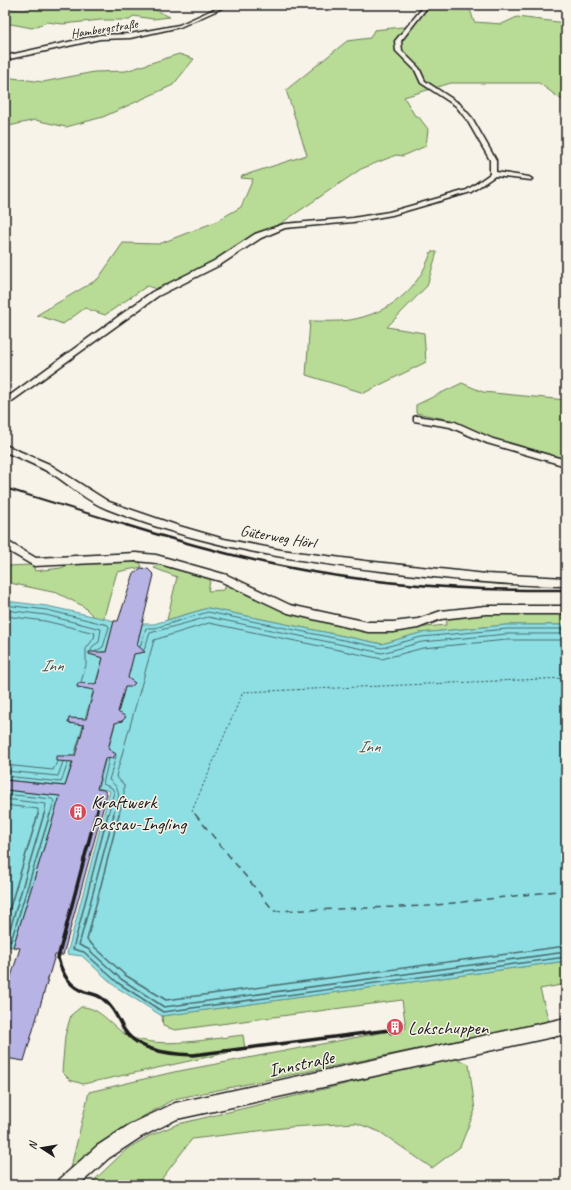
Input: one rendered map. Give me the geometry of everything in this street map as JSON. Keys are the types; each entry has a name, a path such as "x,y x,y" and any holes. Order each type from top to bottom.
{"street":[{"name":"Hambergstraße","path":"5,58 100,37 130,36 180,26 227,5"},
{"path":"5,403 155,294 217,263 269,230 284,226 353,220 390,214 468,191 483,184 493,174 494,160 463,110 427,86 417,69 399,51 398,41 427,5"},
{"path":"493,174 529,179"},
{"path":"417,419 452,424 490,440 566,463"},
{"name":"Güterweg Hörl","path":"5,448 38,462 58,473 87,495 111,507 199,536 238,546 333,561 454,576 512,581 566,582"},
{"path":"5,544 34,562 136,557 156,559 223,578 288,609 368,627 393,627 418,623 441,615 486,610 566,610"},
{"name":"Innstraße","path":"66,1185 103,1152 135,1130 175,1111 566,1026"}],"green space":[{"path":"46,5 94,8 104,5 152,5 149,7 170,17 153,19 133,16 130,20 101,20 63,24 47,22 32,28 11,24 5,25 5,9 24,10"},
{"path":"430,5 463,5 471,12 474,22 502,24 517,17 566,23 566,103 539,83 451,83 404,97 415,116 418,116 428,129 426,146 403,156 396,155 361,169 280,224 255,235 214,262 156,289 147,286 105,315 85,308 63,324 37,315 98,279 123,243 159,244 215,222 241,207 253,179 241,178 242,176 307,155 286,90 347,41 370,38 374,30 402,27 410,29"},
{"path":"179,54 194,59 173,85 103,117 66,127 35,120 5,127 5,77 43,82 94,72 126,71"},
{"path":"431,252 437,252 427,286 387,327 424,333 426,362 364,393 306,375 310,321 350,320 364,317 390,305 401,298 419,278 426,266"},
{"path":"462,383 483,392 566,400 566,459 491,439 451,420 416,413 416,405"},
{"path":"139,560 142,567 117,572 103,620 94,617 83,606 57,593 5,582 5,566 33,565 35,571 61,568 70,564"},
{"path":"160,563 211,576 208,591 224,590 227,582 248,592 375,632 446,625 447,617 481,613 566,612 566,625 506,625 420,633 382,644 208,608 167,620 177,577 154,568"},
{"path":"566,961 566,984 540,989 549,1022 174,1099 123,1128 70,1171 89,1092 174,1072 406,1028 402,1000 175,1030 163,1026 162,1016"},
{"path":"81,1007 95,1010 124,1034 143,1041 171,1043 201,1041 243,1035 245,1049 83,1084 70,1080 62,1072 65,1036 71,1015"},
{"path":"454,1058 469,1064 475,1110 460,1147 432,1168 380,1132 356,1123 291,1127 192,1139 157,1185 89,1185 127,1149 149,1136 178,1124"}],"water":[{"name":"Inn","path":"5,601 47,606 115,621 106,652 100,652 103,658 65,786 5,780"},
{"path":"208,608 382,644 420,633 506,625 566,625 566,961 162,1016 116,987 82,956 67,954 110,791 98,788 142,624 154,624"},
{"path":"5,790 60,796 13,947 5,946"}],"building":[{"name":"Kraftwerk Passau-Ingling","path":"141,568 148,569 154,575 137,645 145,652 134,654 128,678 135,683 131,687 125,687 118,712 126,717 122,721 115,723 108,749 116,754 113,758 105,759 97,789 104,790 107,794 63,955 55,955 24,1061 5,1058 5,996 20,948 13,947 60,796 5,790 5,780 65,786 73,762 56,761 56,756 75,756 84,725 68,723 69,718 86,719 94,690 77,687 78,683 96,684 103,658 89,654 89,652 106,652 114,621 118,621 134,573"},
{"name":"Lokschuppen","path":"400,1023 402,1032 390,1034 388,1024"}],"ferry route":[{"path":"195,814 192,811 243,692 566,678"},
{"path":"195,814 274,911 428,906 566,890"}],"railway":[{"path":"5,488 129,526"},
{"path":"126,525 183,542 242,557 316,573 423,586 566,590"},
{"path":"96,815 100,801"},
{"path":"96,814 58,958 64,974 70,983 79,990 94,994 103,999 114,1011 122,1026 135,1041 153,1050 173,1054 193,1055 389,1030"}],"place":[{"name":"Kraftwerk Passau-Ingling","path":"78,812"},
{"name":"Lokschuppen","path":"395,1027"}]}
